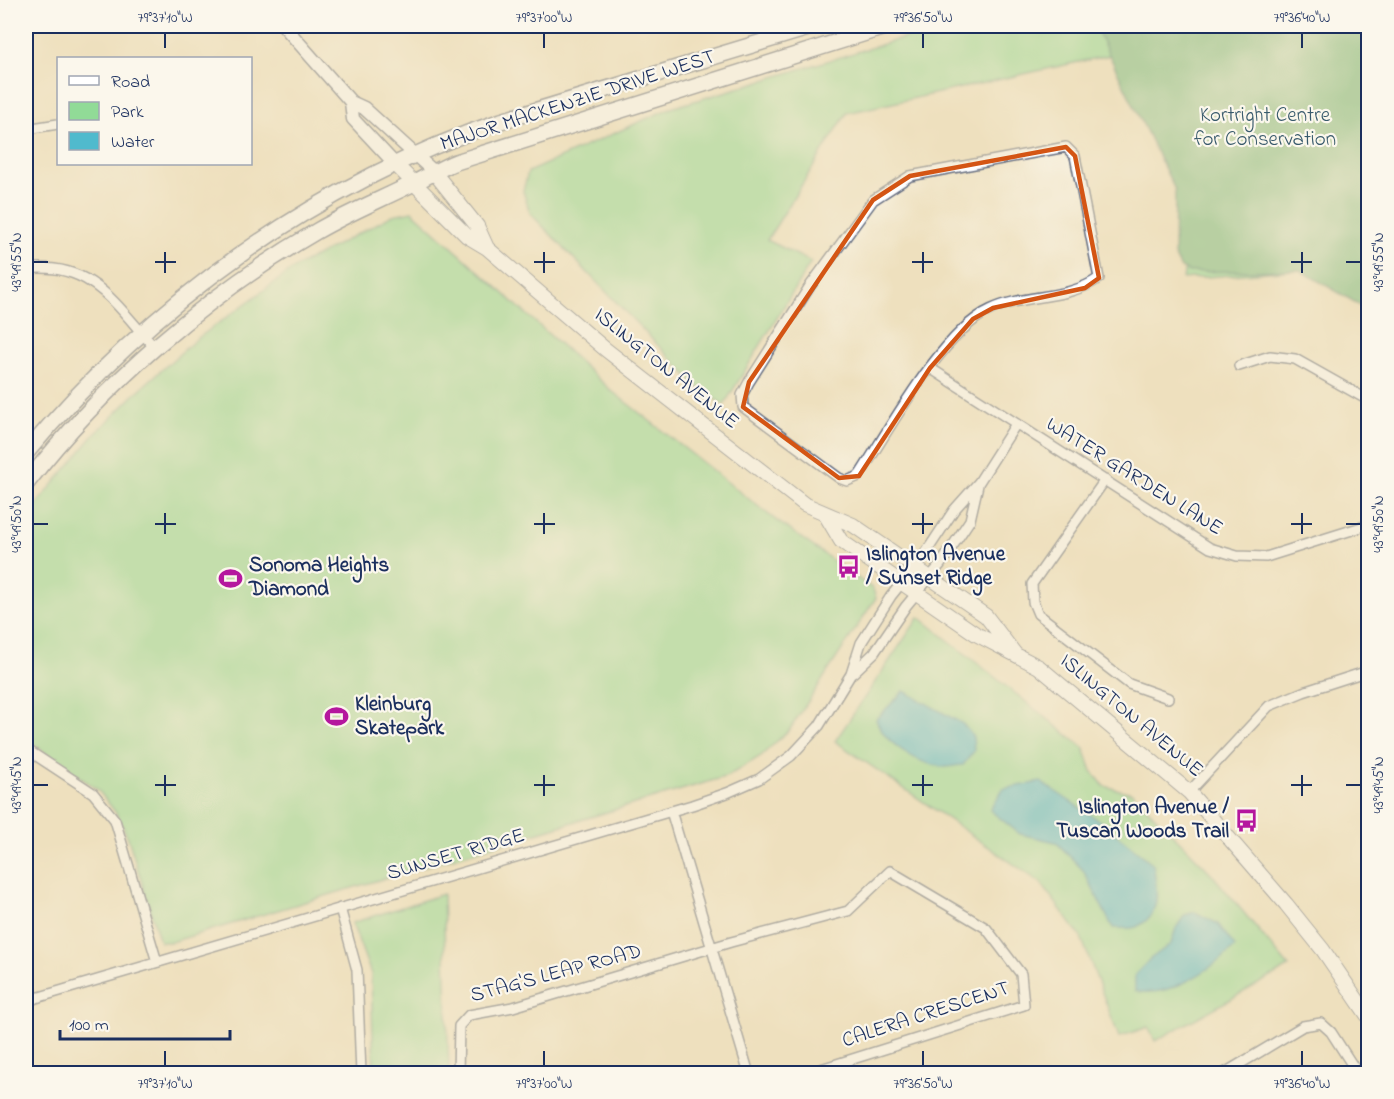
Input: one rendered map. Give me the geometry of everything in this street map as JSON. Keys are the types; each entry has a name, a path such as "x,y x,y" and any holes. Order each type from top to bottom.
{"main road":[{"name":"MAJOR MACKENZIE DRIVE WEST","path":"26,453 85,386 142,333 195,289 290,220 394,163 501,121 815,26"},
{"name":"MAJOR MACKENZIE DRIVE WEST","path":"26,484 85,414 156,348 267,261 341,217 412,184 433,171 509,143 888,26"},
{"name":"ISLINGTON AVENUE","path":"394,163 412,184 467,236 487,248 605,349 722,442 804,504 853,525 986,616 1015,654"},
{"name":"ISLINGTON AVENUE","path":"433,171 477,226 487,248"},
{"name":"ISLINGTON AVENUE","path":"825,513 841,541 976,634 1039,667 1189,792 1214,817 1294,913 1368,1016"}],"street":[{"name":"ISLINGTON AVENUE","path":"284,26 351,102 364,108 433,171"},
{"name":"ISLINGTON AVENUE","path":"351,102 353,119 394,163"},
{"path":"26,129 57,124"},
{"path":"1066,147 1075,156 1099,278 1085,288 993,308 973,319 958,332 930,369 859,476 847,481 839,478 743,407 742,395 748,382 810,286 873,200 910,176 1066,147"},
{"path":"26,269 57,269 89,281 105,291 156,348"},
{"path":"1239,366 1270,356 1295,359 1368,400"},
{"name":"WATER GARDEN LANE","path":"930,369 1210,548 1237,556 1266,557 1368,525"},
{"path":"979,482 1016,424"},
{"path":"1105,480 1032,584 1033,602 1038,614 1129,684 1167,698"},
{"name":"SUNSET RIDGE","path":"30,1000 671,811 734,790 784,762 819,726 851,674 861,643 954,510 979,482"},
{"name":"SUNSET RIDGE","path":"851,674 874,653 970,520 979,482"},
{"path":"1189,792 1269,706 1303,692 1368,671"},
{"path":"26,749 93,793 115,820 157,962"},
{"path":"671,811 749,1074"},
{"name":"CALERA CRESCENT","path":"712,948 848,911 890,871 986,928 1021,974 1024,1005 805,1074"},
{"path":"340,908 357,970 361,1074"},
{"name":"STAG'S LEAP ROAD","path":"458,1074 459,1026 469,1015 513,1007 712,948"},
{"path":"26,971 30,1000"},
{"path":"1223,1074 1303,1026 1321,1023 1331,1032 1359,1074"}],"highlighted area":[{"path":"1066,147 1075,156 1099,278 1085,288 993,308 973,319 930,368 859,476 839,478 743,407 749,382 873,200 910,176"}],"green space":[{"path":"943,26 1368,26 1317,268 1183,279 1191,229 1129,51 847,113 767,240 811,262 724,405 702,391 530,213 523,191 528,172 668,109"},
{"name":"Kortright Centre for Conservation","path":"1095,26 1368,26 1368,310 1300,270 1189,272 1181,268 1174,255 1175,190"},
{"path":"412,211 613,392 773,518 873,589 876,598 790,729 761,756 728,776 171,942 160,942 128,838 116,813 98,790 26,739 26,517 95,434 139,390 194,341 296,267 393,215"},
{"path":"919,617 1084,748 1092,771 1104,786 1132,793 1210,872 1289,967 1155,1041 1148,1027 1119,1037 1081,937 1041,883 835,741"},
{"path":"443,894 449,1073 374,1073 371,974 352,923"}],"water":[{"path":"904,691 963,724 973,737 974,751 963,765 944,767 924,762 904,751 886,736 876,719"},
{"path":"1041,782 1101,822 1153,864 1156,900 1151,915 1145,922 1134,928 1113,928 1083,870 1056,842 1020,834 990,810 1003,789"},
{"path":"1195,912 1218,924 1235,947 1202,973 1189,980 1162,991 1135,991 1135,975 1150,959 1171,944 1176,928 1185,915"}],"place":[{"name":"Islington Avenue / Sunset Ridge","path":"848,567"},
{"name":"Sonoma Heights Diamond","path":"231,578"},
{"name":"Kleinburg Skatepark","path":"337,717"},
{"name":"Islington Avenue / Tuscan Woods Trail","path":"1247,820"}]}
